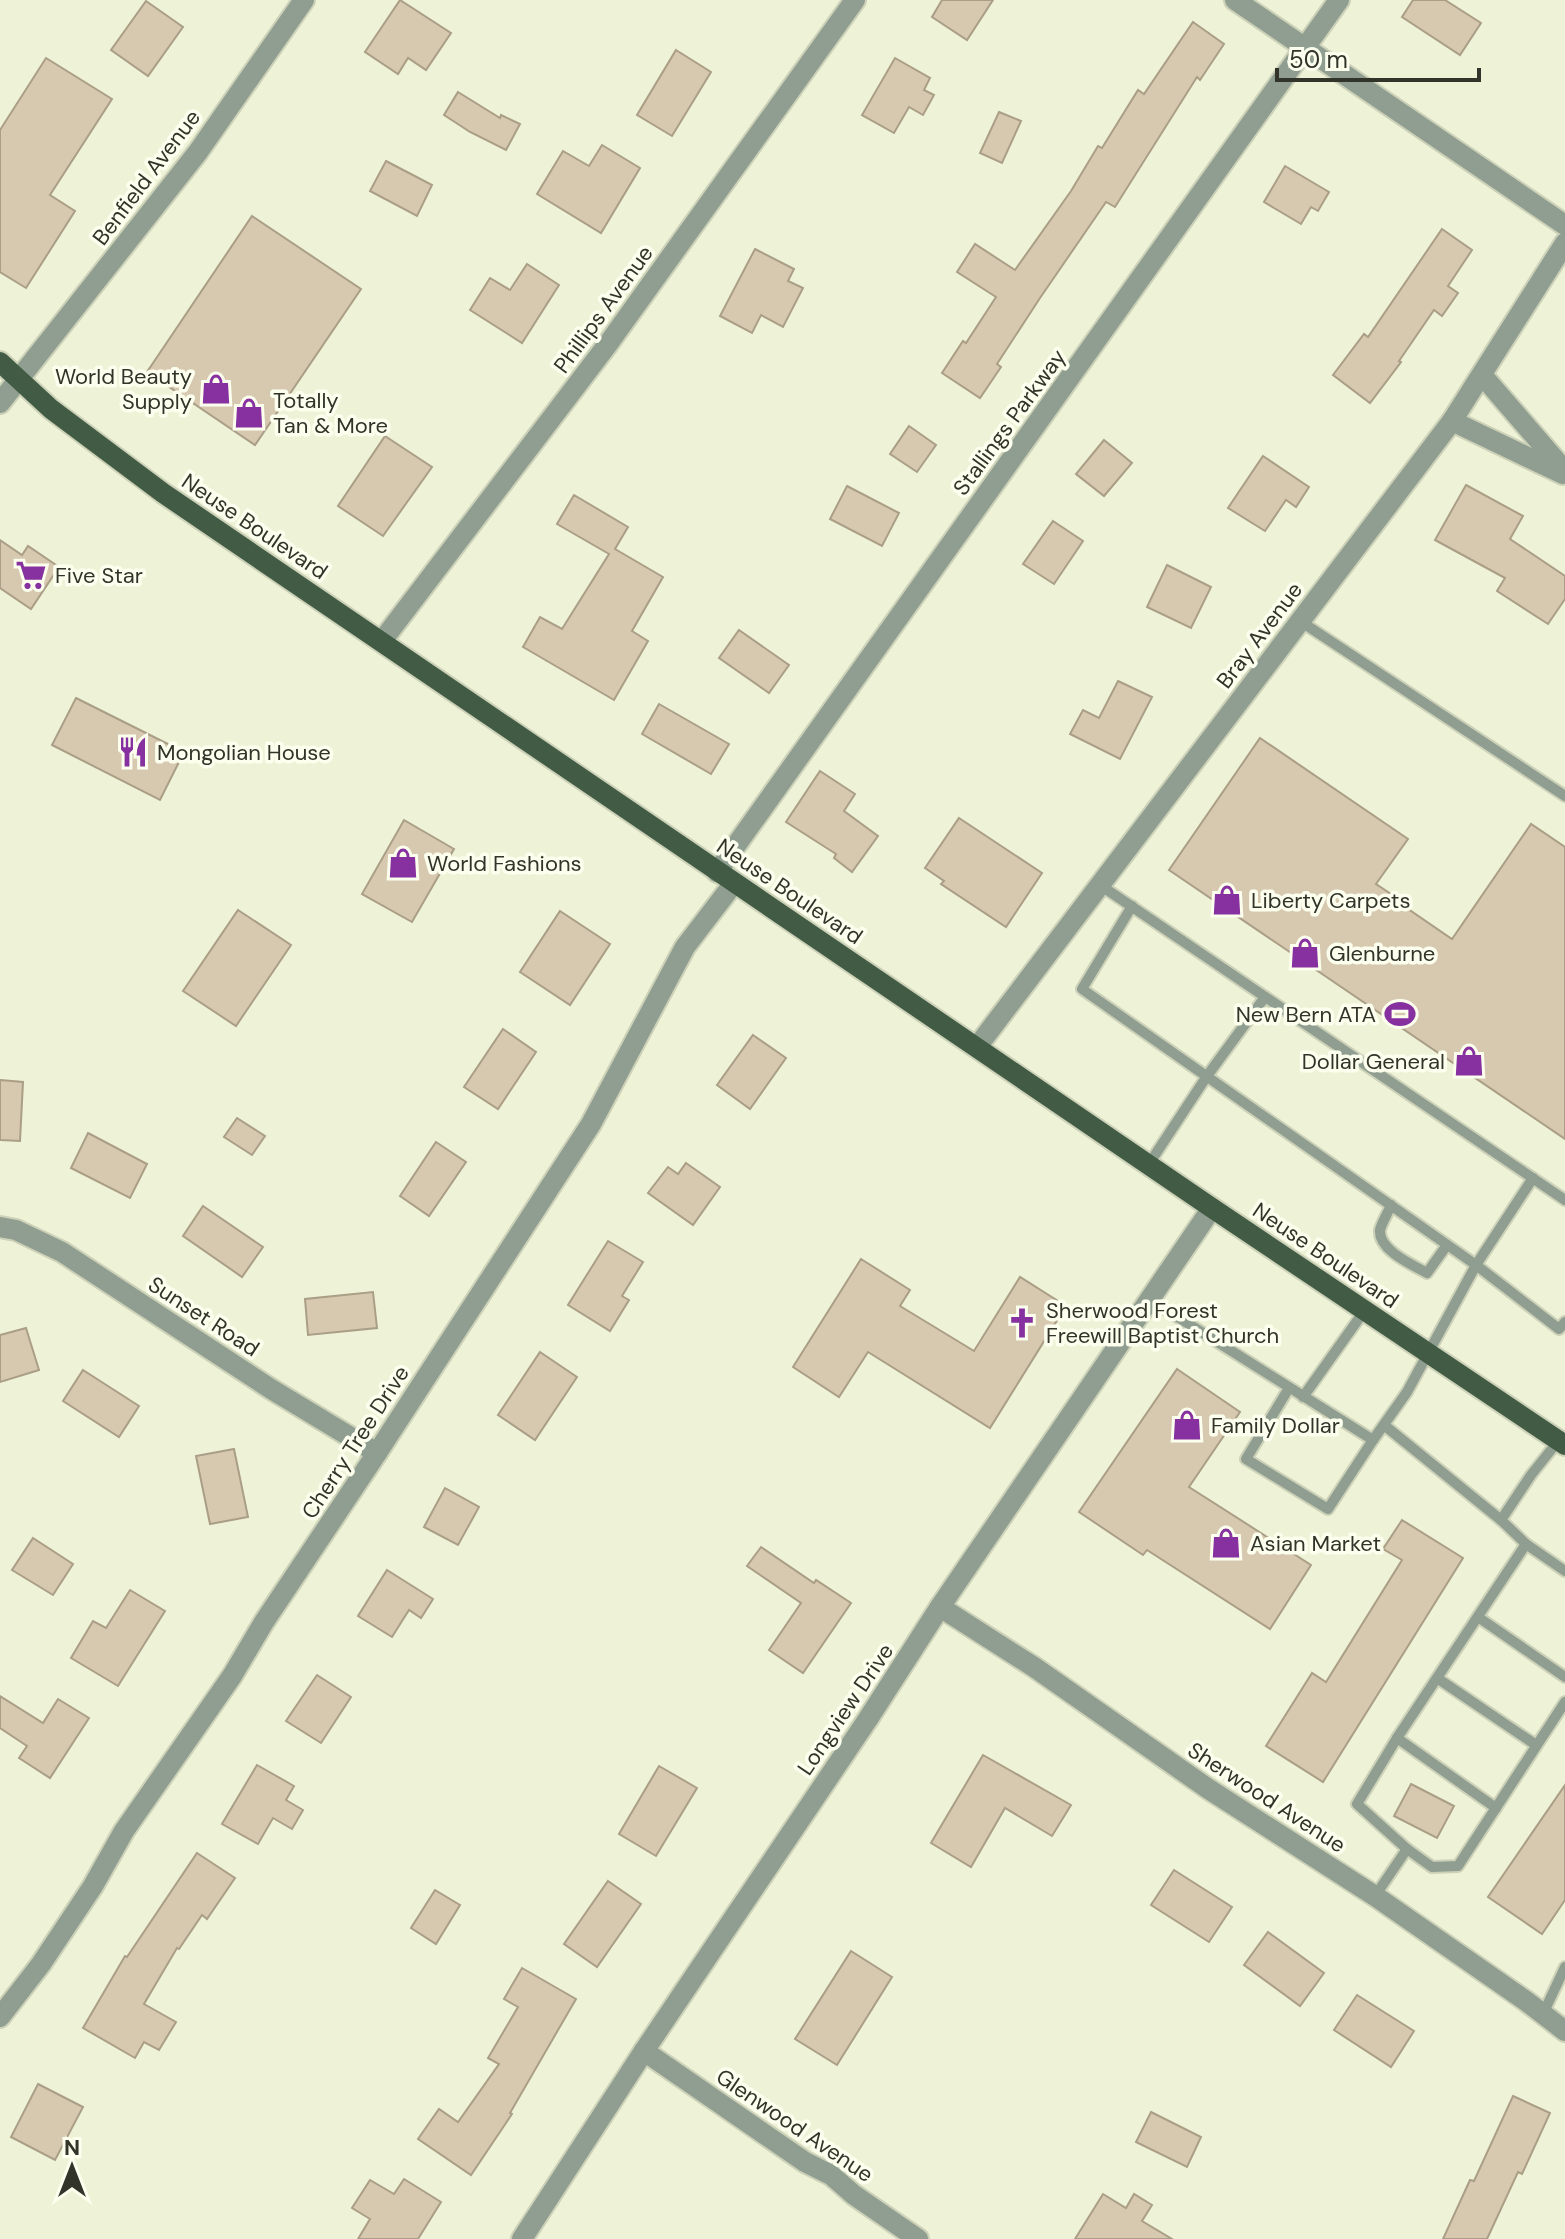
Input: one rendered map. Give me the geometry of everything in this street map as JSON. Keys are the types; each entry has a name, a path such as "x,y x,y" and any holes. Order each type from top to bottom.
{"main road":[{"name":"Neuse Boulevard","path":"0,362 51,409 163,493 1212,1208 1562,1442"}],"street":[{"name":"Benfield Avenue","path":"0,403 198,152 304,0"},
{"name":"Phillips Avenue","path":"382,641 608,344 855,0"},
{"path":"1235,0 1565,225"},
{"name":"Stallings Parkway","path":"726,877 1339,0"},
{"name":"Bray Avenue","path":"977,1047 1452,421 1565,243"},
{"path":"1482,375 1565,473"},
{"path":"1452,421 1565,473"},
{"name":"Cherry Tree Drive","path":"0,2017 41,1964 93,1886 124,1831 232,1676 264,1622 591,1124 685,947 726,877"},
{"name":"Longview Drive","path":"522,2239 940,1607 1212,1208"},
{"name":"Sunset Road","path":"0,1227 16,1230 62,1252 271,1389 377,1453"},
{"name":"Sherwood Avenue","path":"940,1607 1034,1667 1207,1788 1375,1896 1565,2031"},
{"name":"Glenwood Avenue","path":"644,2051 805,2162 831,2175 854,2195 918,2239"}],"lane":[{"path":"1300,621 1565,796"},
{"path":"1100,885 1565,1200"},
{"path":"1132,906 1082,989 1476,1265 1559,1329 1565,1322"},
{"path":"1149,1164 1207,1076 1265,997"},
{"path":"1289,1388 1246,1459 1328,1509 1407,1392 1476,1265 1533,1178"},
{"path":"1391,1205 1380,1229 1381,1240 1396,1256 1427,1273 1447,1245"},
{"path":"1149,1299 1373,1440"},
{"path":"1303,1397 1365,1310"},
{"path":"1384,1425 1526,1544 1565,1571"},
{"path":"1501,1520 1531,1475 1562,1442"},
{"path":"1526,1544 1397,1738 1357,1804 1432,1867 1458,1866 1565,1702"},
{"path":"1478,1617 1565,1677"},
{"path":"1437,1678 1536,1745"},
{"path":"1397,1738 1496,1808"},
{"path":"1375,1896 1407,1849"},
{"path":"1543,2014 1565,1967"}],"building":[{"path":"400,0 451,33 426,70 408,58 398,74 365,52"},
{"path":"942,0 993,0 967,40 932,17"},
{"path":"1413,0 1445,0 1481,23 1460,55 1402,17"},
{"path":"146,1 183,27 148,76 111,50"},
{"path":"1193,22 1224,44 1200,80 1197,77 1115,207 1106,202 997,364 1001,367 980,398 942,373 996,297 957,272 975,244 1015,270 1071,191 1098,146 1102,148 1138,90 1144,94"},
{"path":"676,50 711,72 672,136 637,115"},
{"path":"46,58 112,99 50,195 75,211 26,288 0,272 0,130"},
{"path":"895,58 930,78 924,90 934,95 923,115 909,107 894,133 862,115"},
{"path":"458,92 500,118 501,115 520,124 506,150 444,115"},
{"path":"999,112 1021,121 1002,163 980,153"},
{"path":"602,145 640,168 601,233 537,194 563,151 589,166"},
{"path":"386,161 432,185 417,216 370,191"},
{"path":"1285,166 1329,192 1318,211 1311,207 1301,224 1264,202"},
{"path":"252,216 361,289 255,445 147,372"},
{"path":"1442,229 1472,250 1448,286 1458,293 1442,316 1434,310 1370,403 1333,375 1364,334 1368,337"},
{"path":"755,249 794,269 788,281 803,288 783,327 761,315 752,333 720,316"},
{"path":"527,264 559,285 522,343 470,310 490,278 510,290"},
{"path":"909,426 936,445 917,472 890,454"},
{"path":"385,436 432,467 383,536 338,506"},
{"path":"1104,440 1132,463 1104,496 1076,474"},
{"path":"1263,456 1309,487 1296,507 1286,500 1265,531 1228,508"},
{"path":"1466,485 1523,516 1510,539 1565,576 1565,599 1548,624 1497,591 1505,578 1435,540"},
{"path":"847,486 899,513 882,546 830,519"},
{"path":"574,495 628,527 615,549 663,577 632,631 648,641 614,700 523,647 540,617 562,629 609,554 557,524"},
{"path":"1053,521 1083,541 1054,584 1023,564"},
{"path":"0,540 22,555 28,546 59,567 31,609 0,588"},
{"path":"1167,565 1211,587 1191,628 1147,607"},
{"path":"739,630 789,665 769,693 719,658"},
{"path":"1118,681 1152,697 1120,759 1070,734 1083,710 1099,718"},
{"path":"76,698 184,752 160,800 52,745"},
{"path":"659,704 729,744 711,774 642,734"},
{"path":"1260,738 1408,839 1376,884 1452,939 1531,824 1565,847 1565,1139 1169,870"},
{"path":"820,771 855,794 844,811 878,836 852,872 834,858 836,854 786,822"},
{"path":"959,818 1042,873 1006,927 941,884 944,881 925,868"},
{"path":"404,820 454,849 412,922 362,894"},
{"path":"238,910 291,945 236,1026 183,991"},
{"path":"560,911 610,944 570,1005 520,972"},
{"path":"503,1029 536,1052 498,1109 464,1087"},
{"path":"753,1035 786,1058 750,1109 717,1085"},
{"path":"0,1080 23,1082 20,1141 0,1140"},
{"path":"237,1118 265,1136 252,1155 224,1137"},
{"path":"88,1133 147,1164 130,1198 71,1168"},
{"path":"436,1142 466,1162 429,1216 400,1196"},
{"path":"686,1163 720,1187 693,1225 648,1193 668,1167 678,1174"},
{"path":"203,1206 263,1247 242,1277 183,1236"},
{"path":"608,1241 643,1262 622,1296 629,1300 610,1331 568,1305"},
{"path":"861,1259 910,1290 900,1306 974,1351 1020,1277 1066,1306 990,1428 868,1352 839,1397 793,1367"},
{"path":"373,1292 377,1328 308,1335 305,1299"},
{"path":"26,1328 39,1370 0,1382 0,1335"},
{"path":"540,1352 577,1377 535,1440 498,1415"},
{"path":"1177,1369 1240,1412 1189,1487 1311,1565 1270,1629 1147,1550 1143,1555 1079,1512"},
{"path":"83,1370 139,1406 119,1437 63,1401"},
{"path":"234,1449 248,1517 210,1524 196,1456"},
{"path":"445,1488 479,1507 458,1545 424,1527"},
{"path":"1402,1520 1463,1558 1323,1782 1266,1746 1312,1673 1326,1682 1402,1560 1383,1549"},
{"path":"33,1538 73,1564 53,1595 12,1570"},
{"path":"761,1547 814,1583 816,1580 851,1603 803,1673 769,1650 801,1603 747,1566"},
{"path":"387,1570 433,1599 421,1618 409,1610 392,1637 358,1616"},
{"path":"130,1590 165,1611 118,1686 71,1658 93,1621 106,1628"},
{"path":"317,1675 351,1697 321,1743 286,1721"},
{"path":"0,1696 43,1723 58,1699 89,1718 50,1778 19,1758 27,1746 0,1728"},
{"path":"983,1755 1071,1805 1052,1836 1005,1808 971,1867 931,1843"},
{"path":"257,1765 294,1786 286,1800 303,1810 292,1829 273,1818 258,1844 222,1824"},
{"path":"659,1766 697,1788 656,1856 619,1834"},
{"path":"1411,1784 1454,1806 1437,1838 1394,1816"},
{"path":"1565,1785 1565,1900 1542,1934 1488,1897"},
{"path":"197,1853 235,1878 207,1919 202,1915 177,1948 144,2004 176,2022 159,2050 144,2042 135,2058 83,2028 125,1956"},
{"path":"1174,1870 1232,1907 1209,1942 1151,1905"},
{"path":"608,1881 641,1904 597,1967 564,1944"},
{"path":"435,1890 460,1905 436,1944 411,1928"},
{"path":"1268,1932 1324,1973 1300,2006 1244,1965"},
{"path":"851,1951 892,1977 837,2065 795,2039"},
{"path":"522,1968 576,1999 512,2114 471,2175 418,2139 439,2109 458,2122 499,2064 488,2058 518,2007 504,1999"},
{"path":"1357,1995 1414,2031 1391,2067 1334,2030"},
{"path":"38,2084 83,2107 55,2160 11,2137"},
{"path":"1513,2096 1550,2113 1522,2174 1518,2172 1487,2239 1443,2239 1470,2180 1474,2181"},
{"path":"1151,2112 1201,2137 1187,2167 1136,2142"},
{"path":"404,2179 441,2202 418,2239 358,2239 370,2219 352,2208 370,2180 394,2194"},
{"path":"1103,2194 1126,2208 1134,2194 1152,2205 1142,2221 1172,2239 1075,2239"}],"place":[{"name":"World Beauty Supply","path":"216,389"},
{"name":"Totally Tan & More","path":"249,413"},
{"name":"Five Star","path":"31,575"},
{"name":"Mongolian House","path":"133,752"},
{"name":"World Fashions","path":"403,863"},
{"name":"Liberty Carpets","path":"1227,900"},
{"name":"Glenburne","path":"1305,953"},
{"name":"New Bern ATA","path":"1400,1014"},
{"name":"Dollar General","path":"1469,1061"},
{"name":"Sherwood Forest Freewill Baptist Church","path":"1022,1323"},
{"name":"Family Dollar","path":"1187,1425"},
{"name":"Asian Market","path":"1226,1543"}]}
